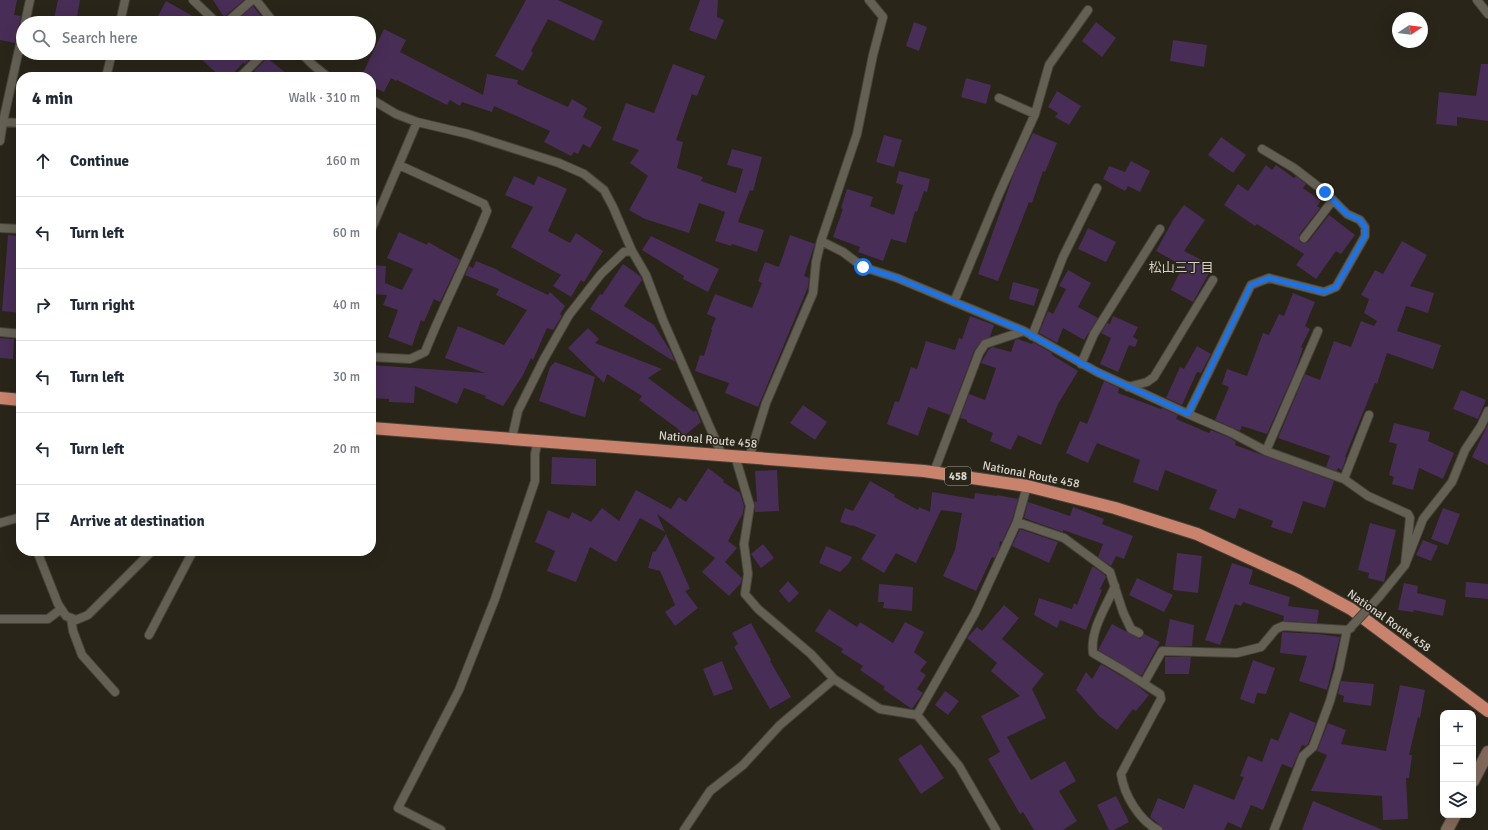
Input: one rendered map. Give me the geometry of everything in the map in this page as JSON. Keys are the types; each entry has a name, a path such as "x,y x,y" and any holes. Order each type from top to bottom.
{"highway":[{"path":"0,398 16,400"},
{"name":"National Route 458","path":"376,428 722,454 749,458 934,472 1027,486 1115,508 1197,534 1297,580 1351,609 1488,710"}],"main road":[{"path":"1476,775 1488,752"},
{"path":"1447,830 1453,818"}],"lane":[{"path":"27,16 30,0"},
{"path":"122,16 125,0"},
{"path":"193,0 210,16"},
{"path":"234,16 252,0"},
{"path":"256,0 269,16"},
{"path":"749,458 766,403 813,293 816,262 821,241 857,134 883,17 869,0 864,0"},
{"path":"1477,0 1488,14"},
{"path":"954,302 999,194 1035,114 1049,65 1088,10"},
{"path":"0,140 17,60"},
{"path":"107,72 110,60"},
{"path":"245,72 257,60"},
{"path":"308,60 322,72"},
{"path":"999,98 1035,114"},
{"path":"376,102 396,114 417,122 468,134 559,163 584,174 604,190 632,251 646,276 662,320 722,454"},
{"path":"3,122 16,123"},
{"path":"376,218 417,122"},
{"path":"1188,414 1251,285 1269,278 1324,292 1336,287 1365,236 1365,227 1360,220 1347,214 1325,192 1294,168 1262,149"},
{"path":"376,357 410,359 425,352 434,329 473,246 487,211 484,204 399,165"},
{"path":"1032,336 1063,257 1097,188"},
{"path":"1304,238 1333,200"},
{"path":"0,228 16,229"},
{"path":"1081,364 1098,328 1160,229"},
{"path":"821,241 842,252 863,267 897,278 1024,331 1081,364 1232,433 1266,451 1344,479 1368,496 1408,514 1410,518 1405,565"},
{"path":"512,438 518,411 544,359 570,315 601,274 624,252 632,251"},
{"path":"1128,386 1147,382 1154,377 1213,280"},
{"path":"934,472 979,353 985,344 1024,331"},
{"path":"1266,451 1318,331"},
{"path":"0,332 16,334"},
{"path":"1274,830 1303,756 1313,747 1330,701 1349,629 1379,597 1405,565 1423,519 1452,482 1465,450 1481,426 1488,411"},
{"path":"1344,479 1369,415"},
{"path":"441,830 398,808 459,690 495,599 535,481 538,440"},
{"path":"735,456 750,506 744,544 748,574 745,594 758,609 811,654 834,679 880,709 917,715 959,766 996,830"},
{"path":"917,715 975,613 1017,522 1027,486"},
{"path":"0,523 16,518"},
{"path":"1017,522 1064,538 1110,572 1130,629 1139,633"},
{"path":"39,556 58,604 66,616 76,620 88,615 147,556"},
{"path":"149,635 190,556"},
{"path":"1115,586 1095,632 1092,645 1093,653 1160,694 1161,699 1121,774 1123,786 1137,811 1158,830"},
{"path":"0,619 48,619 62,609"},
{"path":"71,618 73,631 82,655 115,692"},
{"path":"1144,683 1162,651 1237,653 1261,647 1276,629 1283,626 1349,629"},
{"path":"684,830 710,790 743,765 780,725 834,679"}],"building":[{"path":"0,0 17,0 14,15 21,16 16,16 15,43 0,40"},
{"path":"58,0 80,0 77,16 55,16"},
{"path":"213,0 244,0 225,16 223,16"},
{"path":"526,0 558,0 603,21 594,41 548,19 531,51 533,53 523,71 495,56"},
{"path":"700,0 718,0 717,17 724,20 716,40 689,30"},
{"path":"166,1 193,16 158,16"},
{"path":"253,6 261,16 242,16"},
{"path":"914,22 927,27 919,51 906,46"},
{"path":"1096,22 1116,38 1102,57 1082,41"},
{"path":"384,29 406,40 400,52 483,95 487,74 518,80 517,84 568,107 572,99 587,108 583,117 602,127 590,148 583,144 578,154 574,152 571,156 544,142 550,131 494,106 492,112 462,102 460,106 450,100 447,105 391,78 384,92 376,88 376,72 363,72 369,60 376,60 376,46"},
{"path":"1173,40 1207,45 1204,67 1170,61"},
{"path":"202,60 249,60 245,64 243,63 235,72 215,72"},
{"path":"265,60 270,60 285,72 255,72 254,71"},
{"path":"673,64 705,76 697,96 692,94 676,140 683,142 677,168 703,177 701,181 736,193 743,169 727,165 732,149 762,157 753,191 750,190 738,222 764,230 757,252 732,244 731,246 715,241 725,212 699,203 689,233 645,219 629,210 648,176 630,163 639,150 612,140 626,103 654,113"},
{"path":"1481,64 1488,64 1488,121 1457,117 1457,126 1436,124 1439,92 1476,96"},
{"path":"966,78 991,85 986,104 961,97"},
{"path":"1057,91 1081,106 1069,125 1055,117 1058,113 1048,107"},
{"path":"1033,133 1057,143 1045,172 1043,171 1032,203 1029,202 998,281 978,274 1014,173"},
{"path":"884,135 902,140 894,167 876,162"},
{"path":"1221,137 1246,155 1233,173 1208,155"},
{"path":"1131,161 1150,171 1140,192 1128,186 1125,191 1103,179 1109,166 1125,172"},
{"path":"1266,165 1272,170 1276,165 1294,178 1296,176 1306,184 1303,188 1321,201 1317,206 1320,208 1299,235 1300,242 1308,242 1329,215 1355,235 1341,254 1336,251 1316,279 1296,265 1304,254 1257,224 1255,226 1224,205 1238,184 1248,191"},
{"path":"899,171 930,179 927,192 924,191 917,212 915,211 906,243 891,239 883,261 858,252 860,247 833,237 843,209 841,208 847,189 873,197 870,206 894,215 903,185 896,183"},
{"path":"514,176 534,185 538,176 567,189 548,231 570,243 576,233 603,251 584,282 581,280 571,297 553,286 561,275 511,247 533,207 505,195"},
{"path":"1184,205 1205,220 1184,251 1213,266 1193,302 1171,290 1183,266 1156,251 1173,220"},
{"path":"1088,228 1116,242 1106,262 1078,249"},
{"path":"399,232 427,245 428,242 460,260 440,302 434,299 424,322 421,320 412,346 388,337 398,310 383,305 387,295 376,294 376,265 386,266 385,283 402,290 413,269 387,258"},
{"path":"8,235 16,236 16,312 2,311"},
{"path":"790,235 815,244 804,276 809,278 808,287 758,407 725,393 729,383 695,371 700,355 704,356 712,330 711,329 716,318 707,314 715,294 752,308 762,283 758,281 765,262 779,267"},
{"path":"651,236 719,269 708,292 683,279 684,276 642,250"},
{"path":"1402,241 1427,255 1410,286 1434,293 1428,313 1406,306 1397,331 1441,345 1433,369 1387,353 1377,384 1375,383 1345,457 1342,470 1338,468 1337,471 1326,467 1330,456 1278,438 1305,374 1320,380 1334,341 1351,347 1361,321 1374,326 1377,321 1364,313 1369,299 1361,295 1375,270 1383,274"},
{"path":"476,261 498,270 548,295 550,292 565,306 560,314 562,316 553,330 547,328 533,360 531,358 523,375 503,406 485,398 486,396 464,388 457,404 415,386 414,403 389,402 389,399 376,398 376,365 485,373 445,358 458,326 504,345 527,310 496,295 499,289 465,275 469,266 473,268"},
{"path":"623,264 640,276 642,280 624,306 654,325 671,352 675,362 590,309 600,294 602,295"},
{"path":"1068,270 1091,283 1078,307 1098,318 1084,340 1063,328 1057,343 1039,333 1048,311 1053,314 1066,289 1059,286"},
{"path":"1013,282 1039,289 1034,306 1009,299"},
{"path":"1293,293 1315,302 1305,326 1310,329 1301,347 1303,348 1295,371 1267,434 1242,426 1240,431 1215,420 1229,387 1222,384 1227,369 1247,376 1263,333 1269,335 1279,314 1284,316"},
{"path":"970,316 994,325 990,337 981,341 974,351 950,415 928,407 918,436 887,424 895,401 899,402 911,367 917,369 926,341 955,350 959,338 962,339"},
{"path":"1113,316 1138,327 1133,337 1138,340 1135,347 1129,345 1118,372 1100,364 1111,338 1101,333 1107,323 1110,324"},
{"path":"588,328 599,339 595,343 662,369 648,378 694,412 696,410 701,422 684,436 678,429 639,400 642,396 607,374 604,383 568,348"},
{"path":"0,338 14,339 13,359 0,358"},
{"path":"1018,339 1032,344 1033,342 1078,371 1058,404 1041,445 1018,435 1011,450 990,441 993,433 960,418 969,394 985,400 996,368 981,363 989,349 993,347 1011,352 1015,340"},
{"path":"1197,346 1211,354 1201,373 1197,372 1182,405 1166,398 1180,367 1184,369"},
{"path":"555,362 595,377 585,417 539,401 550,367"},
{"path":"1104,381 1119,388 1118,393 1178,415 1176,419 1209,433 1211,430 1230,438 1236,442 1235,445 1334,481 1325,508 1303,501 1292,534 1271,527 1273,521 1239,508 1235,519 1209,509 1217,490 1165,470 1158,491 1133,482 1140,460 1097,443 1088,463 1066,453 1080,421 1087,424"},
{"path":"1461,390 1486,400 1478,419 1453,409"},
{"path":"803,405 827,422 815,440 790,423"},
{"path":"1394,423 1430,432 1428,441 1454,453 1443,479 1419,468 1413,490 1392,484 1394,477 1389,475 1397,444 1389,442"},
{"path":"1488,424 1488,465 1472,457"},
{"path":"552,457 596,459 596,486 551,484"},
{"path":"708,468 724,480 723,482 740,493 744,506 743,513 728,541 737,548 725,562 742,578 741,583 729,596 702,572 715,558 657,514 665,532 640,518 616,562 590,547 576,582 547,571 555,551 535,542 548,510 569,519 572,512 591,522 602,508 619,521 636,490 671,509 679,497 686,502"},
{"path":"777,470 779,511 755,512 754,501 757,502 755,471"},
{"path":"870,481 895,495 894,497 918,510 919,507 930,512 932,492 974,499 975,493 1018,499 1012,520 1002,542 1000,541 999,549 995,558 992,557 976,591 943,576 955,550 962,513 941,510 916,563 896,553 884,573 861,559 876,535 852,525 840,522 845,508 853,511"},
{"path":"1028,502 1070,516 1073,507 1104,519 1102,524 1133,536 1124,559 1116,556 1111,566 1098,557 1103,544 1024,518"},
{"path":"1443,508 1460,514 1448,545 1431,539"},
{"path":"1370,523 1396,530 1384,582 1368,578 1369,573 1358,570"},
{"path":"1020,529 1058,542 1049,563 1012,546"},
{"path":"666,534 690,589 685,591 698,608 675,626 665,612 675,605 660,571 648,568 653,551 655,552"},
{"path":"1423,540 1438,546 1431,561 1416,555"},
{"path":"763,544 774,558 761,568 751,554"},
{"path":"826,546 852,557 849,563 840,572 819,563"},
{"path":"1177,553 1202,556 1198,593 1173,590"},
{"path":"1232,563 1253,570 1249,584 1290,597 1288,606 1319,610 1317,623 1283,621 1284,616 1243,602 1241,606 1235,604 1220,645 1205,640"},
{"path":"1092,567 1106,577 1100,589 1102,590 1086,630 1060,620 1057,628 1034,615 1039,598 1072,609 1074,603 1077,605"},
{"path":"1137,578 1173,595 1164,612 1129,595"},
{"path":"788,581 799,593 789,603 779,591"},
{"path":"1466,582 1488,584 1488,599 1465,597"},
{"path":"1404,583 1418,586 1417,593 1446,600 1443,616 1414,610 1413,612 1398,610"},
{"path":"879,584 913,587 912,611 883,608 884,602 878,602"},
{"path":"1004,605 1019,618 1002,639 1044,674 1032,689 1046,718 1007,737 1031,780 1065,761 1076,781 1059,791 1077,821 1063,830 1034,830 1023,812 1020,814 988,759 1000,752 981,716 1020,696 991,671 997,663 967,638 977,627 982,631"},
{"path":"829,609 857,627 860,622 893,643 905,622 924,632 914,652 927,662 920,671 926,675 917,689 923,693 912,709 883,689 885,687 860,670 863,666 841,652 843,649 815,631"},
{"path":"1170,619 1194,625 1192,646 1165,646"},
{"path":"751,623 771,660 770,661 791,697 770,709 734,647 738,644 732,633"},
{"path":"1112,624 1140,639 1144,634 1160,642 1142,675 1098,650"},
{"path":"1282,632 1340,637 1327,690 1299,681 1307,656 1280,653"},
{"path":"1165,657 1191,657 1189,674 1165,674"},
{"path":"1253,660 1275,668 1266,694 1257,693 1254,704 1240,699"},
{"path":"722,661 733,689 714,696 703,669"},
{"path":"1101,664 1135,684 1149,695 1136,711 1133,709 1117,730 1099,716 1076,690 1086,672 1092,679"},
{"path":"1341,681 1374,684 1371,706 1343,702 1344,696 1338,694"},
{"path":"1400,685 1425,690 1420,718 1418,717 1409,755 1412,755 1409,778 1406,778 1408,819 1383,820 1382,796 1311,791 1327,755 1317,751 1328,723 1346,730 1341,744 1386,751"},
{"path":"945,691 959,701 948,715 935,705"},
{"path":"1290,712 1316,723 1308,744 1305,746 1302,745 1292,768 1282,764 1263,810 1251,805 1241,828 1228,822 1224,830 1163,830 1161,826 1150,817 1158,798 1184,809 1194,784 1234,800 1244,777 1240,776 1248,756 1262,762 1271,738 1278,741"},
{"path":"921,744 944,778 921,794 898,759"},
{"path":"1116,796 1129,822 1114,830 1109,830 1097,805"},
{"path":"1313,801 1383,830 1302,830"}],"district":[{"name":"松山三丁目","path":"1181,268"}],"route":[{"path":"863,267 897,278 1024,331 1081,364 1188,414 1251,285 1269,278 1324,292 1336,287 1365,236 1365,227 1360,220 1347,214 1325,192"}]}
